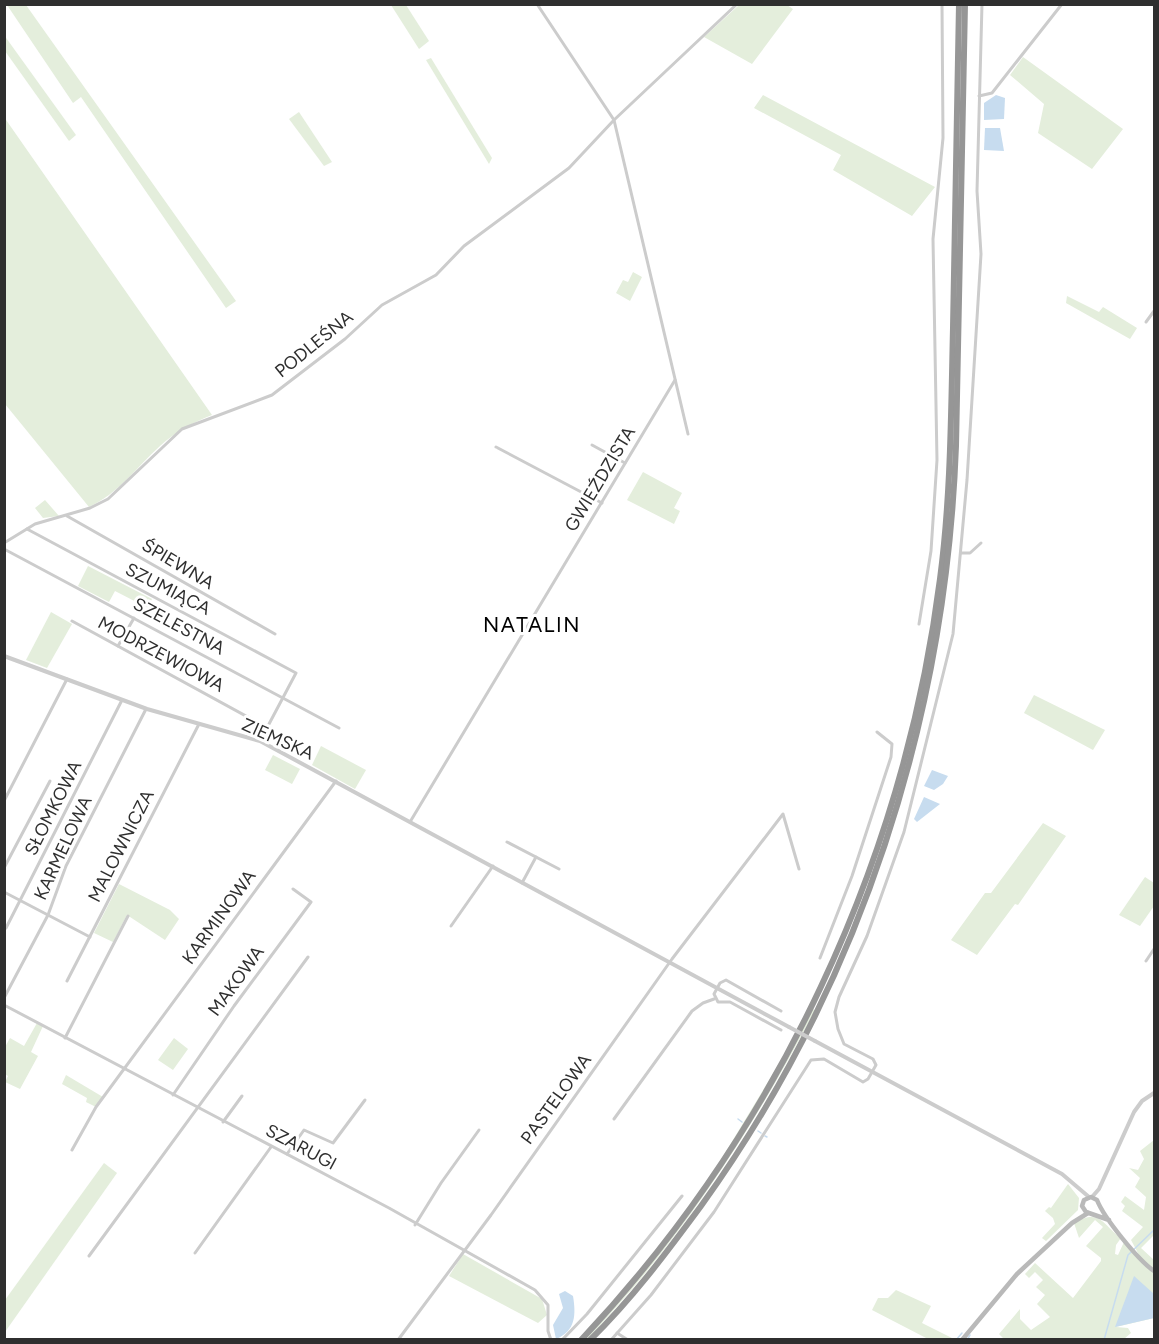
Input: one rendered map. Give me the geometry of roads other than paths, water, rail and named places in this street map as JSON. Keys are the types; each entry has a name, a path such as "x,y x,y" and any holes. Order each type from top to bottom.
{"highway":[{"path":"590,1340 671,1246 717,1184 759,1118 828,990 884,849 910,764 924,705 945,587 955,480 959,4"},
{"path":"958,218 965,4"},
{"path":"581,1340 661,1247 746,1125 817,996 869,872 907,748 936,604 949,479 957,289"}],"main road":[{"path":"962,1340 1017,1274 1072,1222 1083,1208 1083,1201 1093,1198 1098,1208 1138,1256 1155,1271"},
{"path":"1083,1208 1088,1213"},
{"path":"1094,1213 1098,1208"},
{"path":"1072,1222 1088,1213 1094,1213 1108,1220"}],"street":[{"path":"537,4 614,120 688,434"},
{"name":"PODLEŚNA","path":"4,543 43,521 67,516 108,499 182,429 272,394 345,339 383,305 436,276 464,246 569,168 614,120 737,4"},
{"path":"919,624 931,551 937,460 933,239 943,138 942,4"},
{"path":"611,1340 651,1295 714,1212 811,1060 824,1059 861,1081 867,1080 873,1071 875,1060 850,1049 842,1040 836,1022 836,1008 867,936 917,785 953,634 961,553 981,254 977,191 982,4"},
{"path":"979,96 992,93 1062,4"},
{"path":"1146,322 1155,311"},
{"name":"GWIEŹDZISTA","path":"410,822 675,380"},
{"path":"592,445 626,463"},
{"path":"496,447 602,503"},
{"name":"ŚPIEWNA","path":"67,516 275,634"},
{"name":"SZUMIĄCA","path":"27,529 296,673 283,698"},
{"path":"961,553 970,553 981,543"},
{"name":"SZELESTNA","path":"4,549 339,728"},
{"path":"118,646 134,618"},
{"name":"MODRZEWIOWA","path":"72,621 268,728"},
{"name":"ZIEMSKA","path":"4,656 147,708 260,741 1056,1171 1093,1198"},
{"path":"4,801 67,679"},
{"path":"260,741 283,698"},
{"name":"SŁOMKOWA","path":"6,928 123,700"},
{"name":"KARMELOWA","path":"4,998 48,915 61,876 147,708"},
{"name":"MALOWNICZA","path":"67,981 200,724"},
{"path":"820,958 852,876 891,757 892,744 877,732"},
{"path":"4,868 50,781"},
{"name":"KARMINOWA","path":"72,1150 92,1113 336,781"},
{"name":"PASTELOWA","path":"398,1340 670,963 783,814 799,869"},
{"path":"507,842 559,869"},
{"path":"522,882 536,857"},
{"path":"450,926 493,867"},
{"name":"MAKOWA","path":"173,1096 234,1006 311,902 293,889"},
{"path":"4,892 90,937"},
{"path":"65,1038 128,916"},
{"path":"1146,961 1155,949"},
{"path":"88,1256 308,957"},
{"path":"714,999 717,988 726,980 781,1011"},
{"path":"714,999 718,1002 730,1002 781,1030"},
{"path":"614,1119 693,1011 701,1004 714,999"},
{"name":"SZARUGI","path":"4,1005 463,1250 543,1296 548,1305 548,1331 551,1340"},
{"path":"1093,1198 1134,1112 1142,1101 1155,1093"},
{"path":"223,1122 242,1096"},
{"path":"286,1155 304,1130 327,1143 334,1142 365,1100"},
{"path":"415,1225 441,1183 479,1131"},
{"path":"195,1253 271,1147"},
{"path":"1077,1188 1083,1201"},
{"path":"562,1340 587,1314 682,1196"},
{"path":"617,1334 628,1340"}],"water":[{"path":"996,95 1005,98 1004,119 984,120 984,103"},
{"path":"985,128 1000,128 1004,151 984,150"},
{"path":"932,770 948,776 943,784 934,790 924,786"},
{"path":"924,797 940,804 917,822 914,819"},
{"path":"1134,1276 1154,1294 1154,1318 1115,1327"},
{"path":"565,1291 573,1296 573,1321 568,1331 556,1339 553,1325 563,1308 559,1294"}],"waterway":[{"path":"738,1119 742,1122"},
{"path":"1104,1340 1128,1255 1154,1230"},
{"path":"956,1340 962,1333"},
{"path":"967,1340 970,1335"}],"district":[{"name":"NATALIN","path":"532,624"}]}
